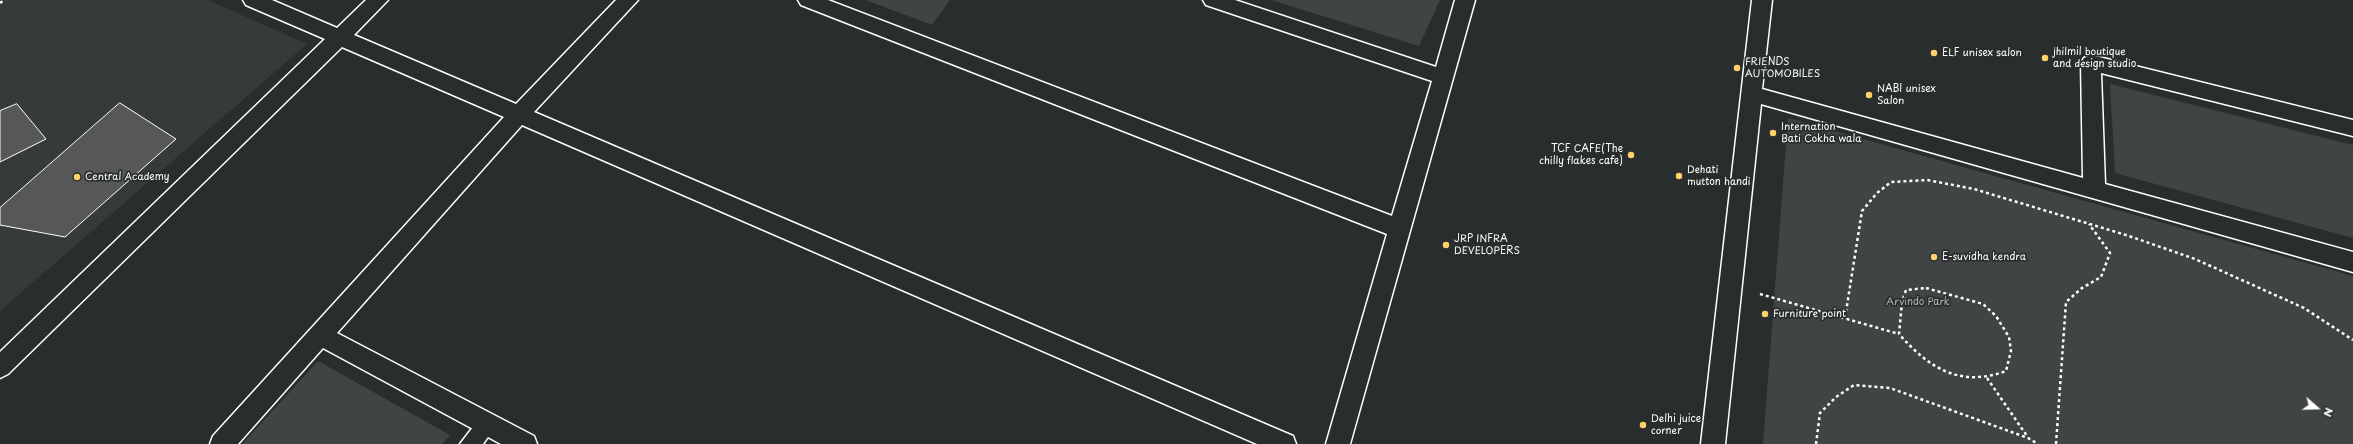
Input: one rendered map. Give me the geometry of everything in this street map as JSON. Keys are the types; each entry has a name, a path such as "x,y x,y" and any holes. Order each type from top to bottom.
{"street":[{"path":"253,0 1284,444"},
{"path":"0,367 338,37 378,0"},
{"path":"222,444 519,115 628,0"},
{"path":"808,0 1400,229"},
{"path":"1213,0 1443,77"},
{"path":"1338,444 1465,0"},
{"path":"1713,444 1762,0"},
{"path":"2094,190 2091,63 2353,128"},
{"path":"1752,94 2353,262"},
{"path":"320,335 525,444"}],"lane":[{"path":"470,444 487,424"}],"path":[{"path":"0,3 4,0"},
{"path":"1845,318 1862,211 1872,197 1894,181 1926,179 1953,184 2089,224 2240,277 2299,304 2353,340"},
{"path":"2056,444 2055,437 2066,302 2082,288 2101,277 2110,253 2089,224"},
{"path":"1730,288 1774,297 1899,334 1916,353 1934,367 1962,376 1987,378 2006,371 2011,351 2009,337 1996,316 1983,304 1926,288 1906,290 1902,302 1899,334"},
{"path":"1987,378 2028,438"},
{"path":"1816,444 1820,413 1836,396 1854,385 1890,388 2028,438 2038,444"}],"shaded area":[{"name":"Central Academy","path":"0,0 208,0 307,44 0,311"}],"green space":[{"path":"866,0 950,0 932,25"},
{"path":"1271,0 1440,0 1419,46"},
{"path":"2110,84 2353,145 2353,238 2115,173"},
{"name":"Arvindo Park","path":"1788,118 2353,276 2353,444 1763,444"},
{"path":"318,361 450,435 442,444 242,444"}],"building":[{"path":"120,103 176,139 65,237 0,225 0,208"},
{"path":"17,104 46,139 0,162 0,111"}],"place":[{"name":"ELF unisex salon","path":"1934,53"},
{"name":"jhilmil boutique and design studio","path":"2045,58"},
{"name":"FRIENDS AUTOMOBILES","path":"1737,68"},
{"name":"NABI unisex Salon","path":"1869,95"},
{"name":"Internation Bati Cokha wala","path":"1773,133"},
{"name":"TCF CAFE(The chilly flakes cafe)","path":"1631,155"},
{"name":"Dehati mutton handi","path":"1679,176"},
{"name":"Central Academy","path":"77,177"},
{"name":"JRP INFRA DEVELOPERS","path":"1446,245"},
{"name":"E-suvidha kendra","path":"1934,257"},
{"name":"Furniture point","path":"1765,314"},
{"name":"Delhi juice corner","path":"1643,425"}]}
